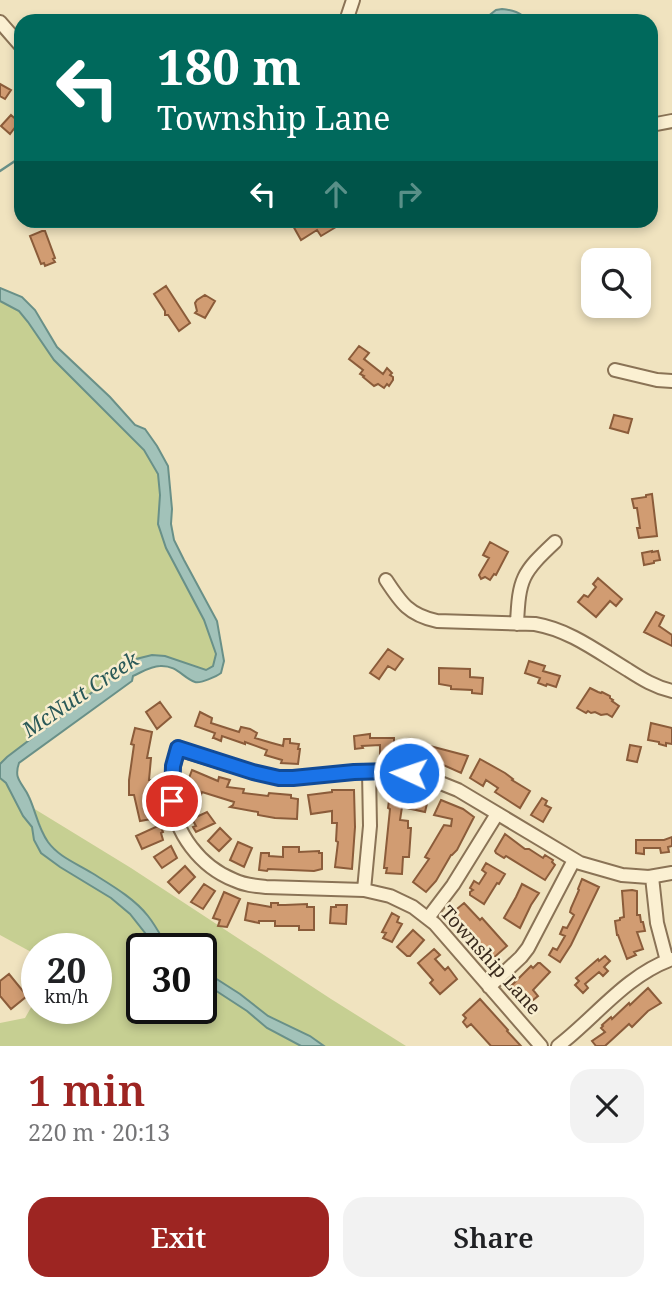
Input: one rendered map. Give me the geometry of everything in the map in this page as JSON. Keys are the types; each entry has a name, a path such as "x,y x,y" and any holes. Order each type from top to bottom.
{"street":[{"path":"0,22 14,38"},
{"path":"615,370 672,381"},
{"path":"517,624 518,597 524,577 533,563 555,542"},
{"path":"386,580 408,610 426,619 535,624 560,630 653,686 672,691"},
{"name":"Township Lane","path":"369,771 279,778 178,748 173,766 172,801 186,838 206,863 220,874 250,885 266,887 364,890 390,896 421,911 540,1046"},
{"path":"364,890 370,826 369,771 391,771 428,778 458,790 574,860 592,867 622,875 652,877 672,873"},
{"path":"428,918 453,885 497,814"},
{"path":"489,987 528,947 574,860"},
{"path":"558,1046 638,975 670,960 657,923 652,877"}],"green space":[{"path":"0,301 19,311 54,360 144,450 158,474 158,524 166,548 204,620 216,654 213,666 206,670 165,656 136,659 0,764"},
{"path":"0,778 6,783 23,816 32,827 34,840 41,853 111,898 138,923 154,933 126,933 126,1024 217,1024 217,933 156,933 92,873 58,853 46,839 33,808 131,868 406,1046 0,1046 0,1023 21,1019 21,1024 112,1024 112,933 21,933 21,946 0,935"}],"water":[{"path":"502,9 520,14 491,14"},
{"path":"0,288 22,297 35,310 57,347 110,397 135,425 145,429 157,446 168,466 174,540 217,621 224,661 221,673 197,682 166,666 143,671 19,763 17,769 18,778 52,847 136,903 159,933 145,933 130,914 111,898 41,853 34,840 32,827 23,816 6,783 0,778 0,764 136,659 152,655 165,656 206,670 213,666 216,654 204,620 166,548 158,524 158,474 144,450 54,360 19,311 0,301"},
{"path":"217,979 268,1016 310,1036 324,1046 301,1046 267,1028 217,991"}],"building":[{"path":"0,84 11,90 5,99 0,96"},
{"path":"11,115 14,118 14,129 10,134 1,126"},
{"path":"294,228 334,228 321,236 317,230 301,240"},
{"path":"45,231 55,258 55,262 45,266 44,263 41,264 30,236"},
{"path":"166,286 190,323 179,331 168,315 165,315 154,294"},
{"path":"205,295 215,301 205,318 195,313 195,303"},
{"path":"359,346 369,353 364,359 383,374 387,368 392,373 390,375 393,380 389,386 374,386 360,374 363,370 349,359"},
{"path":"614,415 632,419 628,433 610,428"},
{"path":"652,494 657,536 639,538 637,508 634,508 632,499"},
{"path":"490,542 508,552 496,575 490,580 485,577 481,579 479,575 489,558 483,555"},
{"path":"658,551 660,560 644,565 642,553"},
{"path":"598,578 622,599 616,606 610,601 596,617 578,602 584,595 588,597 596,587 593,584"},
{"path":"656,612 664,616 659,626 672,635 672,646 644,632"},
{"path":"388,649 403,659 395,670 388,666 379,679 370,673"},
{"path":"529,661 545,666 543,671 560,676 556,687 538,683 540,678 525,673"},
{"path":"439,668 470,669 470,677 483,678 482,694 472,693 472,690 451,689 451,686 439,684"},
{"path":"590,688 610,696 619,706 612,717 595,712 586,713 577,708"},
{"path":"160,702 171,717 157,729 146,712"},
{"path":"200,712 212,718 211,723 239,732 241,727 250,729 257,733 255,738 283,746 284,739 290,739 290,743 299,744 298,764 281,763 282,760 265,755 267,750 245,742 222,736 221,741 213,738 215,733 195,726"},
{"path":"651,723 672,728 672,744 666,743 666,746 648,740"},
{"path":"135,728 152,732 147,758 151,758 149,780 155,780 152,803 155,802 157,818 140,821 134,795 129,795 134,745 131,744"},
{"path":"370,734 370,738 394,738 394,756 380,754 380,745 355,749 354,736"},
{"path":"407,740 468,756 461,773 439,763 404,757"},
{"path":"630,745 641,747 637,762 627,760"},
{"path":"480,759 530,791 520,808 495,792 498,788 486,780 483,786 470,778"},
{"path":"192,770 218,781 219,777 230,780 227,787 244,789 243,793 291,795 291,798 298,799 297,819 258,815 258,812 230,807 234,802 202,792 201,795 196,793 194,798 183,794"},
{"path":"396,789 429,795 425,812 402,807 400,820 408,821 408,828 411,828 409,857 403,857 402,874 386,873 387,868 384,868 390,793 395,793"},
{"path":"332,790 354,790 352,869 335,867 337,823 332,823 332,811 311,814 308,795"},
{"path":"542,798 547,801 545,805 551,808 543,822 531,815"},
{"path":"441,800 474,817 457,850 426,892 413,882 429,859 425,857 444,825 451,826 452,819 434,815"},
{"path":"207,812 215,823 196,832 192,819"},
{"path":"160,825 163,840 142,849 136,836"},
{"path":"220,828 231,839 219,851 208,841"},
{"path":"505,834 525,849 553,860 555,865 545,880 506,856 504,858 496,853"},
{"path":"672,837 669,852 661,853 660,848 644,848 644,854 636,853 636,840 664,840"},
{"path":"238,842 252,848 244,867 230,860"},
{"path":"171,846 177,858 162,868 154,857"},
{"path":"283,847 299,847 299,852 319,851 322,853 322,869 259,870 261,853 283,857"},
{"path":"486,863 505,874 484,904 470,895 473,890 470,888 474,881 479,884 486,873 482,870"},
{"path":"185,866 195,877 179,893 168,882"},
{"path":"582,879 599,887 560,962 549,955 553,948 557,950 565,936 560,934 574,915 570,912"},
{"path":"204,884 215,891 203,909 191,902"},
{"path":"522,884 539,893 520,928 504,918"},
{"path":"622,891 637,891 637,915 640,915 645,931 637,932 643,949 634,952 636,955 627,959 617,935 615,921 624,917"},
{"path":"224,892 240,899 227,927 218,926 220,920 213,918"},
{"path":"248,903 271,907 271,903 307,904 307,907 314,907 314,930 299,930 299,926 275,926 275,921 259,923 245,920"},
{"path":"464,903 480,920 482,918 507,946 490,961 452,920 456,917 452,913"},
{"path":"347,905 346,924 330,923 331,907"},
{"path":"392,913 399,917 397,922 402,924 392,942 383,938 386,933 382,932"},
{"path":"413,930 424,940 407,956 397,947"},
{"path":"434,949 440,955 435,959 445,970 448,967 457,979 440,994 430,983 433,980 418,963"},
{"path":"605,956 610,961 604,967 608,971 603,976 599,972 585,984 588,988 583,993 575,985 579,981 576,978"},
{"path":"538,963 550,972 533,990 538,996 527,1005 510,987 531,966 533,968"},
{"path":"9,974 21,989 21,1001 11,1009 0,996 0,981"},
{"path":"648,988 661,1003 648,1011 632,1027 629,1024 605,1046 596,1046 592,1041 605,1032 601,1028 602,1025"},
{"path":"480,999 521,1046 491,1046 471,1024 467,1027 463,1022 466,1018 463,1015"}],"waterway":[{"path":"0,171 14,162"}],"route":[{"path":"172,801 173,766 178,748 279,778 354,772 409,773"}],"water label":[{"name":"McNutt Creek","path":"80,694"}]}
